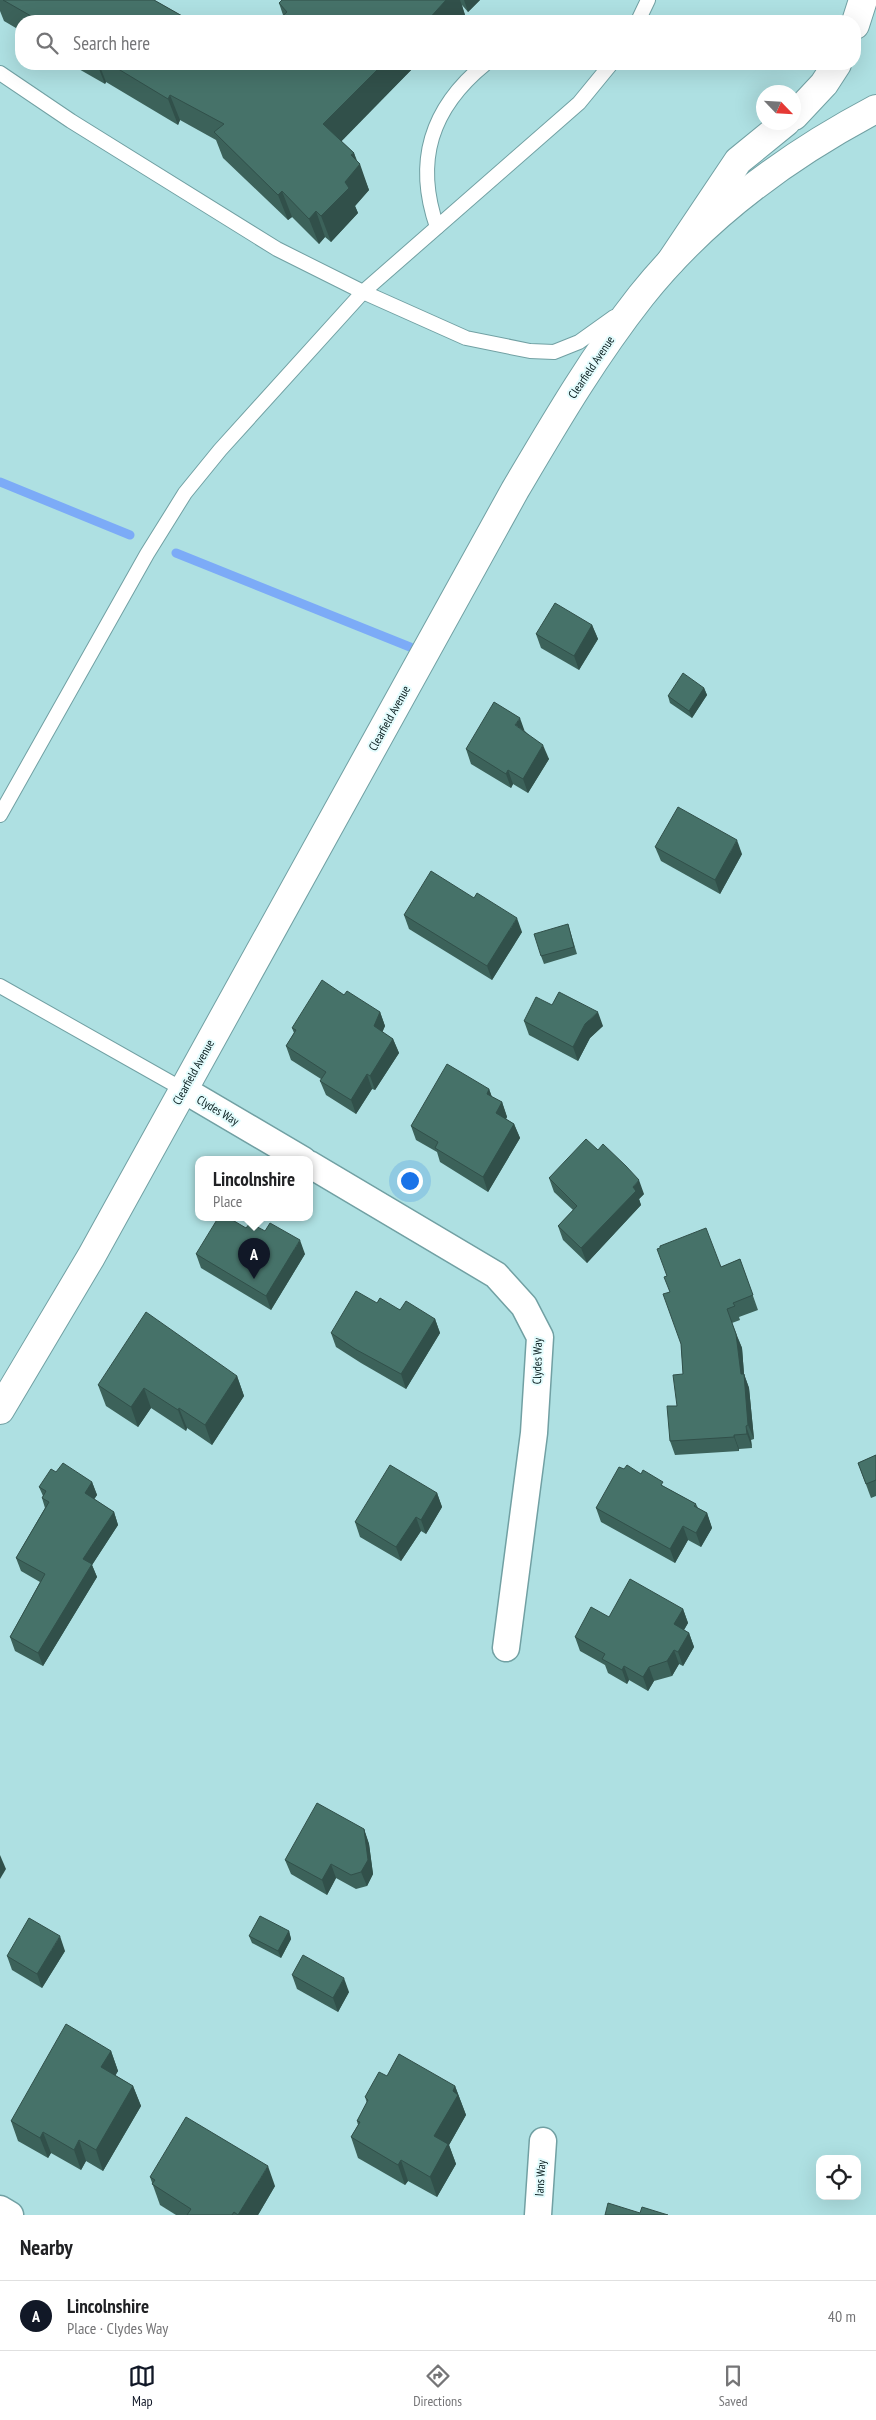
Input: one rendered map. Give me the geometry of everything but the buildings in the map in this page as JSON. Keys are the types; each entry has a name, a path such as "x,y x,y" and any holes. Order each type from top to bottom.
{"street":[{"path":"858,15 863,0"},
{"path":"801,109 824,84 833,70"},
{"name":"Clearfield Avenue","path":"0,1410 91,1257 515,490 564,408 640,297 671,261 728,207 777,168 829,134 876,109"},
{"path":"671,261 738,161 776,130"},
{"name":"Clydes Way","path":"184,1090 296,1156"},
{"name":"Clydes Way","path":"313,1166 496,1275 524,1306 540,1337 534,1433 506,1648"},
{"name":"Ians Way","path":"538,2215 543,2141"},
{"path":"0,2209 10,2215"}],"lane":[{"path":"641,15 648,0"},
{"path":"437,227 430,206 426,178 427,153 436,127 456,95 479,70"},
{"path":"0,815 90,652 185,493 220,450 363,292 579,103 606,70"},
{"path":"0,74 71,121 277,249 363,292 466,338 530,351 554,352 579,342 640,297"},
{"path":"0,986 184,1090"}],"waterway":[{"path":"0,482 130,535"},
{"path":"176,553 410,647"}],"place":[{"name":"Lincolnshire","path":"254,1279"}]}
